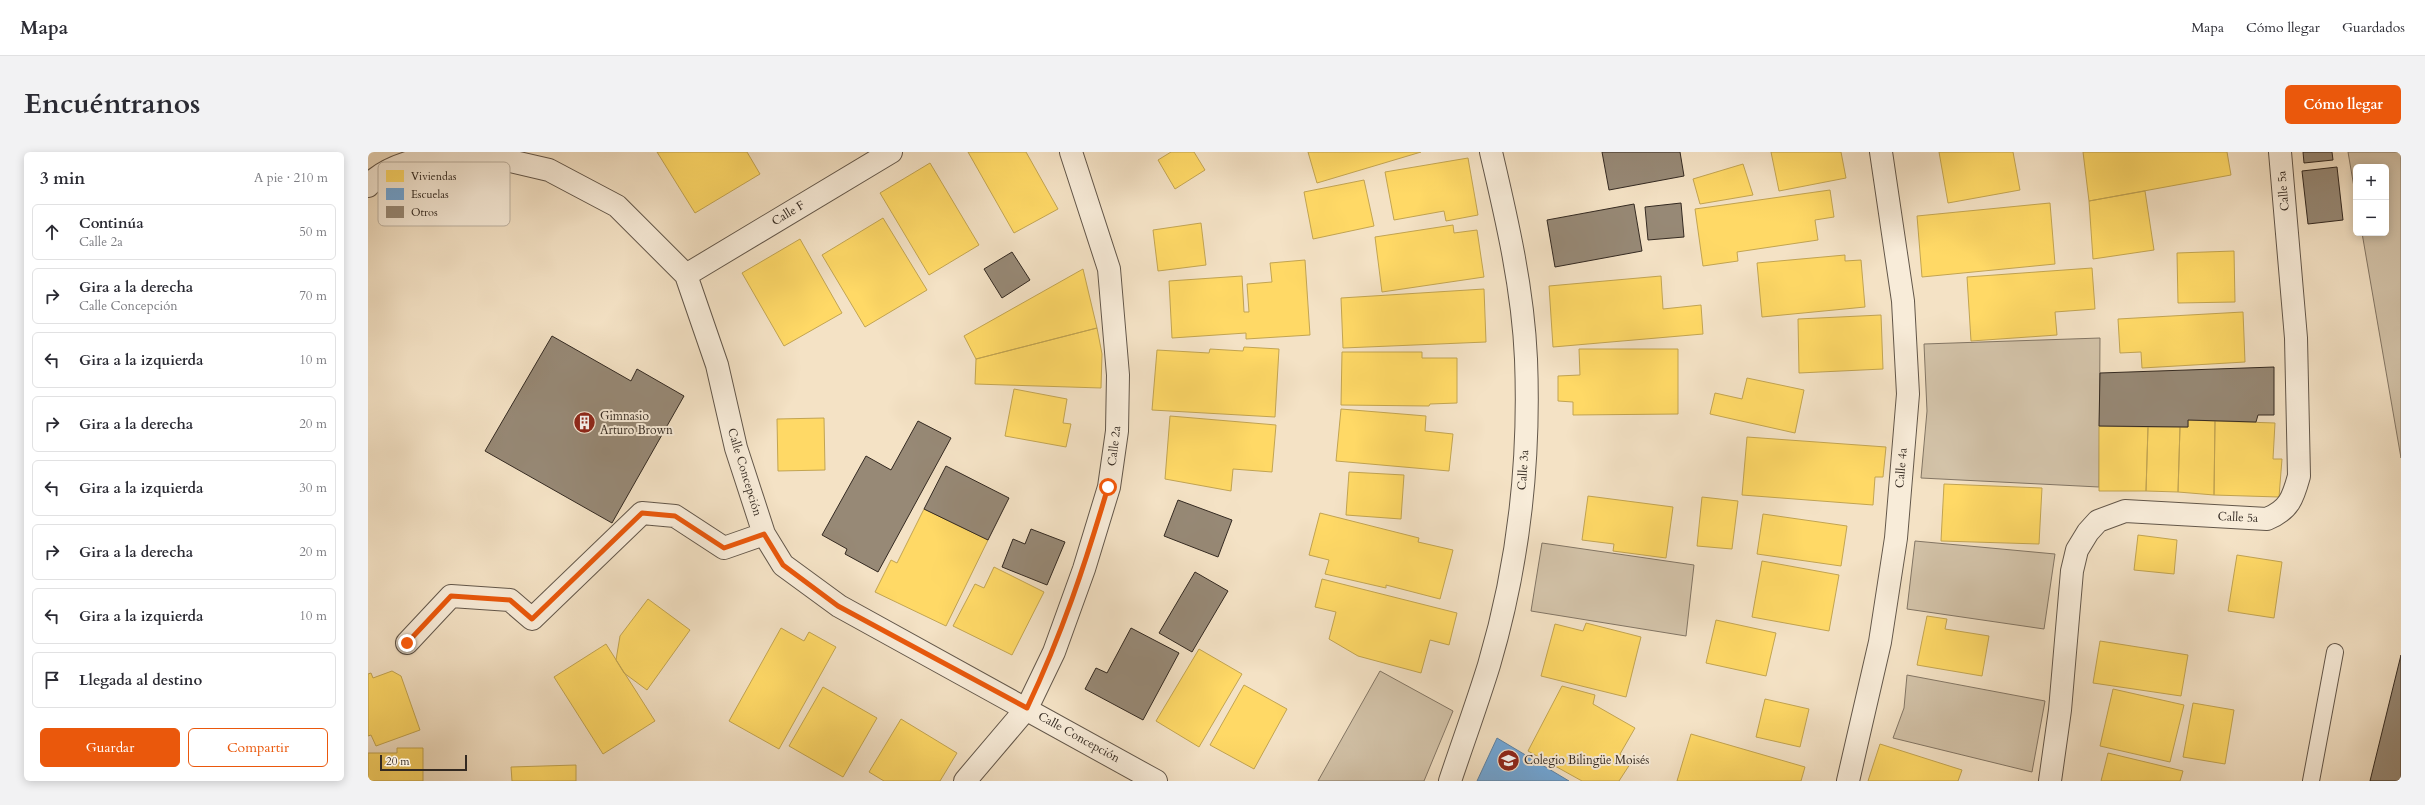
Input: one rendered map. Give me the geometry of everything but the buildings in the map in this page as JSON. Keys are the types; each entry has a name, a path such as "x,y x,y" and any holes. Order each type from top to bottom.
{"street":[{"path":"412,162 429,155 463,152"},
{"name":"Calle Concepción","path":"471,152 549,170 617,206 686,275 717,365 736,448 764,534 783,565 838,606 1027,708 1156,781"},
{"name":"Calle F","path":"686,275 891,152"},
{"name":"Calle 2a","path":"965,781 1027,708 1054,652 1084,569 1108,487 1117,431 1118,375 1109,269 1071,152"},
{"name":"Calle 3a","path":"1450,781 1489,664 1508,588 1520,510 1525,434 1526,358 1513,246 1492,152"},
{"name":"Calle 4a","path":"1848,781 1881,635 1896,538 1908,394 1903,301 1881,152"},
{"name":"Calle 5a","path":"2050,781 2060,710 2072,571 2077,550 2088,532 2098,521 2125,511 2267,519 2279,514 2294,494 2299,476 2296,338 2280,152"},
{"path":"368,186 378,176"},
{"path":"407,643 451,596 510,600 532,619 642,513 675,516 724,548 764,534"}],"lane":[{"path":"2311,781 2335,652"}],"shaded area":[{"path":"2348,152 2401,152 2401,458 2363,236 2389,236 2389,164 2353,164 2353,181"},
{"path":"2100,338 2099,487 1921,478 1927,411 1924,344"},
{"path":"1915,541 2055,554 2044,629 1907,609"},
{"path":"1542,543 1694,565 1686,636 1531,611"},
{"path":"1380,671 1453,711 1424,781 1318,781"},
{"path":"1907,675 2045,701 2032,772 1893,738 1904,708"}],"place":[{"name":"Gimnasio Arturo Brown","path":"585,423"},
{"name":"Colegio Bilingüe Moisés","path":"1509,760"}],"route":[{"path":"407,643 451,596 510,600 532,619 642,513 675,516 724,548 764,534 783,565 838,606 1027,708 1054,652 1084,569 1108,487"}]}
